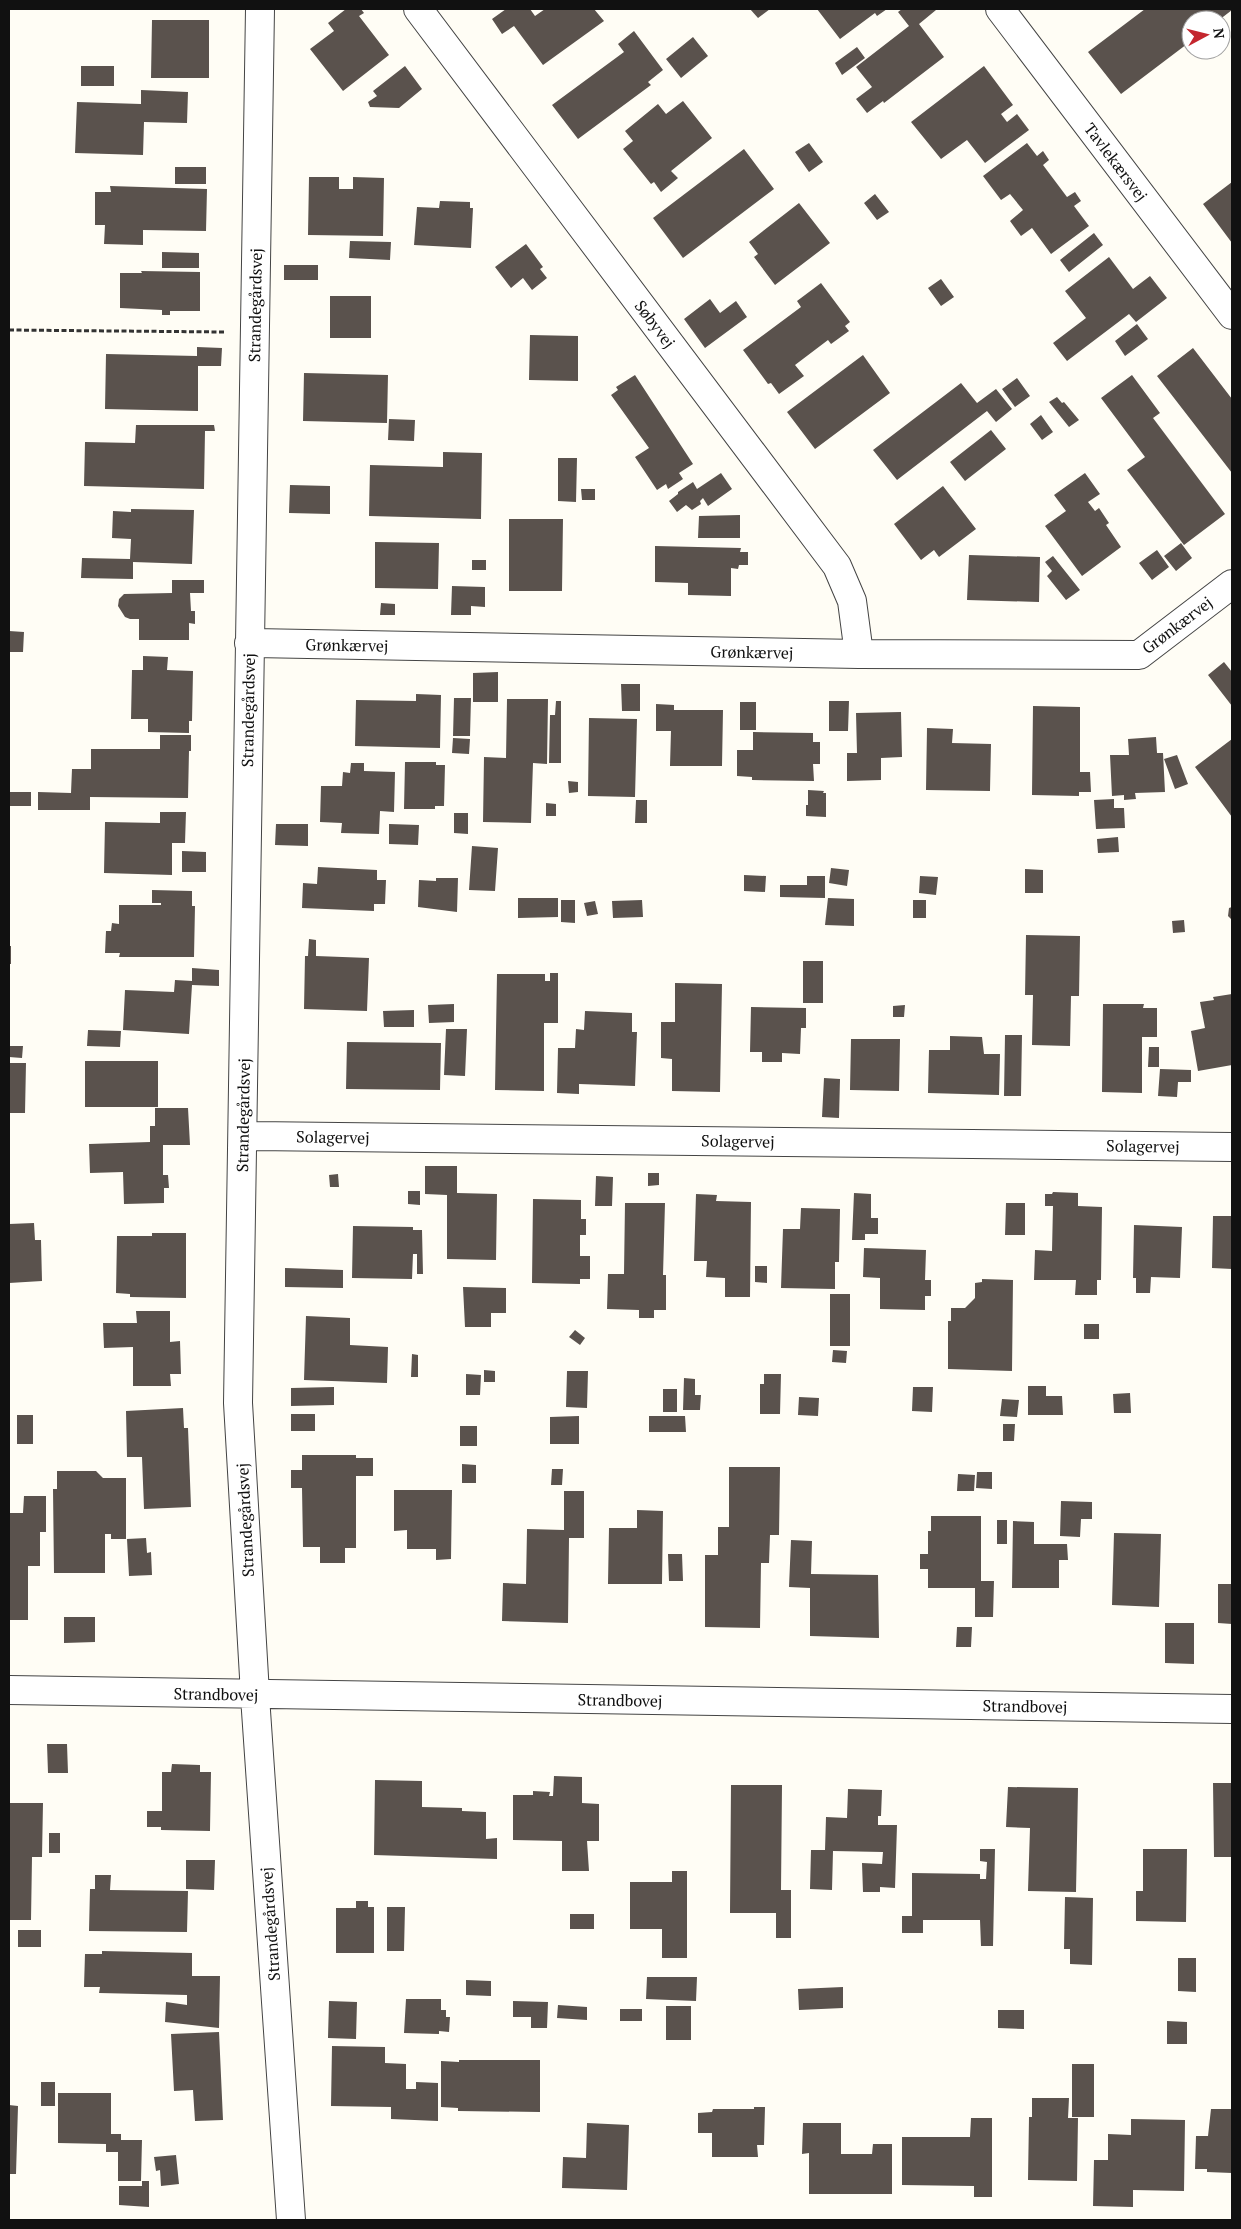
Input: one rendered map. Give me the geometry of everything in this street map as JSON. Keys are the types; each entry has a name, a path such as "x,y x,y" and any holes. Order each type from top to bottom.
{"street":[{"name":"Strandegårdsvej","path":"260,9 238,1403 255,1695 291,2220"},
{"name":"Søbyvej","path":"418,9 837,566 852,601 859,654"},
{"name":"Tavlekærsvej","path":"1000,9 1232,315"},
{"name":"Grønkærvej","path":"249,643 859,654 1139,655 1232,584"},
{"name":"Solagervej","path":"243,1136 1232,1147"},
{"name":"Strandbovej","path":"9,1690 1232,1709"}],"path":[{"path":"9,330 254,332"}],"building":[{"path":"346,9 361,9 364,13 359,16 389,55 343,91 310,49 334,31 328,23"},
{"path":"506,9 530,9 535,16 545,9 594,9 604,21 543,65 514,26 502,34 492,19"},
{"path":"750,9 770,9 758,18"},
{"path":"817,9 887,9 877,16 875,13 840,39"},
{"path":"902,9 936,10 919,24 944,57 884,103 883,101 867,113 856,99 872,87 856,67 909,26 898,12"},
{"path":"1145,9 1232,10 1181,10 1181,49 1121,94 1088,52"},
{"path":"152,20 209,20 209,78 151,78"},
{"path":"634,31 663,70 648,82 651,85 578,139 552,105 624,52 618,44"},
{"path":"693,37 708,56 681,78 666,59"},
{"path":"857,47 865,58 842,75 835,63"},
{"path":"81,66 114,66 114,86 81,86"},
{"path":"405,66 422,89 399,108 370,107 368,102 377,96 373,91"},
{"path":"984,66 1013,105 1001,114 1007,122 1017,114 1029,130 985,163 967,140 941,159 911,122"},
{"path":"141,90 188,92 187,123 144,122 143,155 75,153 77,102 141,104"},
{"path":"683,101 712,138 671,171 678,178 661,192 654,182 651,184 623,149 633,141 625,131 658,104 666,114"},
{"path":"809,143 823,162 809,172 795,152"},
{"path":"1027,143 1037,156 1043,151 1049,160 1043,165 1067,197 1075,192 1081,201 1074,206 1089,226 1051,254 1032,228 1021,236 1010,221 1023,210 1010,194 1001,200 983,176"},
{"path":"744,149 774,189 683,258 653,218"},
{"path":"175,167 206,167 206,184 175,184"},
{"path":"309,177 339,177 339,189 353,189 353,177 384,178 383,236 308,235"},
{"path":"1232,182 1232,243 1203,204"},
{"path":"110,186 207,189 206,231 143,230 143,245 104,244 105,225 95,225 95,192 111,192"},
{"path":"875,194 889,212 877,220 864,203"},
{"path":"440,201 470,202 470,208 473,208 471,248 414,245 417,207 439,208"},
{"path":"799,203 830,243 775,285 754,257 758,254 749,242"},
{"path":"1094,233 1103,245 1069,272 1060,260"},
{"path":"350,241 391,242 390,260 349,258"},
{"path":"526,244 543,267 540,269 547,278 532,290 523,278 511,288 495,267"},
{"path":"162,252 199,253 199,268 162,268"},
{"path":"1109,257 1133,289 1150,276 1167,298 1136,322 1129,314 1067,361 1053,343 1086,318 1065,291"},
{"path":"284,265 318,265 318,280 284,280"},
{"path":"141,271 200,272 200,311 170,311 170,315 162,315 162,310 120,308 120,273 142,273"},
{"path":"941,279 954,297 941,306 928,288"},
{"path":"821,283 850,322 845,326 849,331 831,344 828,340 795,365 804,376 779,394 771,383 768,384 743,350 801,307 797,301"},
{"path":"330,296 371,296 371,338 330,338"},
{"path":"710,299 720,313 736,301 747,317 705,348 684,319"},
{"path":"1137,324 1148,339 1125,356 1115,341"},
{"path":"530,335 578,336 578,381 529,380"},
{"path":"197,347 222,348 221,366 198,366 198,411 105,409 106,354 197,356"},
{"path":"1193,348 1232,399 1232,473 1157,376"},
{"path":"863,355 890,393 815,449 787,412"},
{"path":"304,373 388,375 387,423 303,421"},
{"path":"635,375 693,464 679,473 683,479 668,489 666,484 657,490 635,457 649,448 611,395 618,390 616,387"},
{"path":"1132,375 1160,413 1153,418 1225,514 1184,545 1127,470 1145,457 1101,398"},
{"path":"1017,378 1030,396 1015,407 1002,389"},
{"path":"961,383 977,403 996,389 1012,409 996,422 987,411 897,480 873,450"},
{"path":"1057,397 1062,403 1064,402 1079,420 1069,427 1049,402"},
{"path":"1041,415 1053,432 1042,440 1030,424"},
{"path":"389,419 415,420 414,441 388,440"},
{"path":"136,425 214,425 215,431 205,431 204,489 84,486 85,442 135,443"},
{"path":"991,430 1006,449 965,481 950,462"},
{"path":"443,452 482,453 481,519 369,516 370,465 443,467"},
{"path":"558,458 577,458 576,502 558,501"},
{"path":"721,473 732,489 708,506 703,498 700,501 701,504 692,510 686,505 677,512 669,501 693,482 697,489"},
{"path":"1085,473 1100,494 1088,502 1095,511 1099,508 1109,523 1106,525 1121,547 1082,576 1045,526 1066,511 1054,495"},
{"path":"290,485 330,486 330,514 289,513"},
{"path":"943,486 976,529 939,557 934,550 921,560 894,524"},
{"path":"581,489 595,489 595,500 582,500"},
{"path":"131,509 194,510 192,564 133,562 133,579 81,578 82,558 130,559 131,539 112,538 113,511 131,512"},
{"path":"740,515 740,538 698,538 699,516"},
{"path":"509,519 563,519 562,591 509,591"},
{"path":"375,542 439,543 438,589 375,588"},
{"path":"1181,543 1192,558 1176,571 1164,556"},
{"path":"655,546 741,548 740,552 748,552 748,565 739,565 738,569 731,568 731,596 688,595 688,583 655,582"},
{"path":"1157,550 1169,567 1152,580 1139,563"},
{"path":"969,555 1040,557 1039,602 967,600"},
{"path":"1053,556 1080,590 1066,600 1047,576 1052,571 1045,562"},
{"path":"472,560 486,560 486,570 472,570"},
{"path":"172,580 204,580 204,593 190,593 191,611 195,611 195,624 189,623 189,640 139,640 139,619 125,617 118,606 119,599 124,594 172,593"},
{"path":"452,586 485,587 485,607 471,606 471,615 451,615"},
{"path":"381,603 395,604 395,615 380,615"},
{"path":"9,631 24,632 23,652 9,652"},
{"path":"143,656 168,657 167,670 193,671 192,721 189,721 189,733 148,732 148,719 131,719 132,670 143,670"},
{"path":"1224,662 1232,672 1232,706 1208,675"},
{"path":"498,672 498,702 473,702 473,673"},
{"path":"621,684 640,684 640,711 622,711"},
{"path":"416,694 441,695 440,748 355,746 356,700 416,701"},
{"path":"454,698 471,698 470,736 453,736"},
{"path":"507,699 548,699 547,764 533,763 531,823 483,822 484,757 506,758"},
{"path":"556,701 561,701 561,763 549,763 550,715 555,715"},
{"path":"829,701 849,701 848,731 829,731"},
{"path":"740,702 756,702 756,730 740,730"},
{"path":"656,704 674,705 674,710 723,710 722,766 670,766 671,731 656,731"},
{"path":"1033,706 1080,707 1080,772 1090,772 1091,792 1079,792 1079,796 1032,795"},
{"path":"901,712 902,757 881,758 881,780 847,781 847,753 857,753 856,713"},
{"path":"589,718 637,719 635,797 588,796"},
{"path":"927,728 953,729 952,743 991,744 990,791 926,790"},
{"path":"753,732 813,733 813,742 820,742 820,764 813,764 814,781 752,780 752,777 737,776 737,750 753,750"},
{"path":"160,735 191,735 188,798 90,797 90,810 38,810 38,792 71,793 72,769 91,769 91,749 160,749"},
{"path":"1156,737 1157,753 1163,753 1165,792 1135,793 1136,799 1124,800 1124,795 1112,796 1110,755 1129,755 1128,739"},
{"path":"453,738 470,739 469,754 452,753"},
{"path":"1232,739 1232,817 1195,767"},
{"path":"1177,755 1188,784 1175,789 1164,759"},
{"path":"405,762 436,762 436,765 445,765 444,806 435,806 435,809 404,809"},
{"path":"351,763 364,763 364,771 395,772 394,812 380,811 379,834 341,833 342,823 320,822 321,786 342,786 343,772 350,773"},
{"path":"568,781 578,782 578,792 569,793"},
{"path":"808,790 824,791 823,793 826,793 826,817 806,816"},
{"path":"10,792 31,792 31,806 10,806"},
{"path":"1114,799 1114,808 1124,808 1125,828 1096,829 1094,800"},
{"path":"636,800 647,800 647,823 635,823"},
{"path":"546,803 556,804 556,816 546,816"},
{"path":"160,812 186,812 185,843 172,843 172,875 104,873 105,822 160,823"},
{"path":"454,813 468,813 468,834 454,833"},
{"path":"276,824 308,824 308,846 275,845"},
{"path":"389,824 419,825 418,845 389,844"},
{"path":"1118,837 1119,852 1098,853 1097,839"},
{"path":"472,846 498,848 495,891 469,890"},
{"path":"182,851 206,852 206,872 182,872"},
{"path":"318,867 377,870 377,880 386,880 385,904 374,904 374,911 302,908 303,883 317,884"},
{"path":"831,868 849,870 847,886 829,883"},
{"path":"1025,869 1043,870 1043,893 1025,893"},
{"path":"744,875 766,876 765,892 744,891"},
{"path":"807,876 825,876 825,898 780,897 780,885 807,885"},
{"path":"920,876 938,877 936,895 919,893"},
{"path":"436,878 458,878 457,912 418,907 419,880 436,881"},
{"path":"152,890 192,891 192,906 195,906 194,957 119,957 120,953 105,953 106,931 111,931 112,923 119,924 119,905 161,905 161,903 152,903"},
{"path":"518,898 558,898 558,917 518,918"},
{"path":"828,898 854,899 854,926 825,925"},
{"path":"561,900 575,900 575,923 561,922"},
{"path":"642,900 643,917 613,918 612,901"},
{"path":"913,900 926,900 926,918 913,918"},
{"path":"595,901 598,914 587,916 584,903"},
{"path":"1232,907 1232,920 1228,916 1229,908"},
{"path":"1184,920 1185,932 1173,933 1172,921"},
{"path":"1026,935 1080,936 1079,996 1071,996 1070,1046 1032,1045 1033,995 1025,995"},
{"path":"309,939 316,940 316,956 369,958 367,1011 304,1009 305,956 308,956"},
{"path":"9,946 11,946 11,964 9,964"},
{"path":"803,961 823,961 823,1003 803,1003"},
{"path":"192,968 219,970 219,986 192,985 189,1034 123,1030 125,990 174,992 175,980 192,981"},
{"path":"550,973 558,973 558,1023 544,1023 544,1091 495,1090 497,974 545,974 545,981 550,981"},
{"path":"675,983 722,984 720,1092 672,1091 672,1059 661,1058 661,1022 675,1022"},
{"path":"1232,994 1232,1065 1198,1071 1191,1031 1205,1028 1200,1002 1214,1000 1213,997"},
{"path":"454,1004 454,1022 429,1023 428,1005"},
{"path":"1103,1004 1144,1004 1143,1008 1157,1008 1157,1037 1142,1037 1142,1093 1102,1092"},
{"path":"905,1005 904,1017 893,1017 893,1006"},
{"path":"751,1007 806,1008 806,1028 801,1028 800,1054 782,1053 782,1062 762,1062 762,1052 750,1052"},
{"path":"414,1010 414,1027 384,1027 383,1011"},
{"path":"585,1011 632,1013 632,1032 637,1032 635,1086 579,1084 579,1094 557,1093 558,1048 575,1048 576,1029 584,1030"},
{"path":"446,1029 467,1029 465,1076 444,1075"},
{"path":"88,1030 121,1031 120,1047 87,1046"},
{"path":"1005,1035 1022,1035 1021,1096 1004,1096"},
{"path":"950,1036 982,1037 984,1054 1000,1054 999,1095 928,1093 929,1050 950,1050"},
{"path":"851,1039 900,1039 899,1091 850,1090"},
{"path":"347,1042 441,1043 440,1090 346,1089"},
{"path":"9,1046 23,1046 22,1058 9,1057"},
{"path":"1149,1047 1159,1047 1159,1067 1148,1067"},
{"path":"85,1061 158,1061 158,1107 85,1107"},
{"path":"9,1063 26,1063 25,1113 9,1113"},
{"path":"1160,1069 1191,1070 1191,1082 1178,1082 1177,1097 1158,1096"},
{"path":"824,1078 840,1079 839,1118 822,1117"},
{"path":"155,1108 188,1108 190,1145 163,1145 163,1175 168,1175 169,1188 164,1188 164,1203 124,1204 123,1172 90,1173 89,1144 150,1142 150,1126 155,1126"},
{"path":"425,1166 457,1166 457,1193 497,1194 496,1260 447,1259 447,1195 425,1194"},
{"path":"648,1173 659,1173 659,1185 648,1186"},
{"path":"338,1174 339,1187 330,1187 329,1175"},
{"path":"596,1176 613,1177 612,1206 595,1206"},
{"path":"408,1191 420,1191 420,1205 408,1204"},
{"path":"1053,1192 1078,1193 1078,1206 1102,1207 1101,1280 1097,1280 1097,1295 1075,1295 1076,1280 1034,1280 1035,1250 1052,1251 1053,1206 1045,1206 1045,1194 1052,1194"},
{"path":"854,1193 871,1194 871,1218 878,1218 878,1234 865,1234 865,1240 852,1240"},
{"path":"696,1194 717,1195 716,1201 751,1202 750,1297 725,1297 725,1278 706,1277 707,1261 694,1261"},
{"path":"533,1199 581,1200 581,1219 586,1219 586,1235 580,1235 580,1256 590,1256 590,1279 580,1279 580,1284 532,1283"},
{"path":"625,1203 665,1203 663,1275 666,1275 666,1310 654,1310 654,1318 639,1318 639,1310 607,1309 608,1274 624,1274"},
{"path":"1006,1203 1025,1203 1025,1235 1005,1235"},
{"path":"801,1208 840,1209 839,1262 835,1262 835,1289 781,1288 783,1229 800,1229"},
{"path":"1213,1216 1232,1216 1232,1269 1212,1268"},
{"path":"34,1223 35,1240 41,1240 42,1281 9,1283 9,1224"},
{"path":"1134,1225 1182,1227 1180,1278 1151,1277 1150,1293 1136,1293 1136,1278 1133,1278"},
{"path":"353,1226 413,1227 413,1230 422,1230 423,1274 417,1274 417,1254 413,1254 412,1279 352,1278"},
{"path":"152,1233 186,1233 186,1298 130,1297 130,1294 116,1293 117,1236 152,1236"},
{"path":"864,1248 926,1250 925,1280 931,1280 931,1296 925,1296 925,1310 880,1309 880,1278 863,1277"},
{"path":"755,1266 767,1266 767,1283 755,1282"},
{"path":"285,1268 343,1270 343,1288 285,1287"},
{"path":"982,1279 1013,1280 1012,1371 948,1369 948,1321 951,1321 951,1308 965,1308 975,1298 975,1283 982,1282"},
{"path":"463,1287 506,1288 506,1313 491,1313 491,1327 465,1327"},
{"path":"830,1294 850,1294 850,1346 830,1346"},
{"path":"136,1311 170,1311 170,1342 180,1341 181,1374 170,1374 171,1386 133,1386 133,1347 104,1348 103,1323 137,1323"},
{"path":"306,1316 350,1318 350,1345 388,1347 387,1383 304,1380"},
{"path":"1084,1324 1099,1324 1099,1339 1084,1339"},
{"path":"575,1330 585,1338 580,1345 569,1337"},
{"path":"833,1350 847,1351 846,1363 832,1362"},
{"path":"412,1354 418,1355 418,1377 411,1377"},
{"path":"484,1370 495,1371 495,1382 484,1382"},
{"path":"567,1371 588,1371 587,1408 566,1407"},
{"path":"466,1374 481,1375 480,1395 466,1395"},
{"path":"764,1374 781,1374 780,1414 760,1414 760,1384 764,1384"},
{"path":"684,1378 695,1379 695,1395 701,1395 700,1410 683,1410"},
{"path":"1028,1386 1046,1386 1046,1396 1062,1396 1063,1415 1028,1415"},
{"path":"334,1387 334,1405 291,1406 291,1388"},
{"path":"913,1387 933,1387 932,1412 912,1411"},
{"path":"663,1389 677,1389 677,1412 663,1412"},
{"path":"1130,1393 1131,1413 1114,1413 1113,1394"},
{"path":"799,1397 819,1398 818,1416 798,1415"},
{"path":"1002,1399 1019,1400 1017,1417 1000,1416"},
{"path":"183,1408 184,1428 188,1428 191,1507 144,1509 142,1457 127,1457 126,1411"},
{"path":"291,1414 315,1414 315,1431 291,1431"},
{"path":"17,1415 33,1415 33,1444 17,1444"},
{"path":"579,1416 579,1444 550,1444 550,1417"},
{"path":"649,1416 685,1416 686,1432 649,1432"},
{"path":"1003,1424 1015,1424 1014,1441 1003,1441"},
{"path":"460,1426 477,1426 477,1446 460,1446"},
{"path":"302,1455 356,1455 356,1458 373,1458 373,1476 356,1476 356,1548 345,1548 345,1563 320,1563 320,1547 303,1547 302,1488 291,1488 291,1470 302,1470"},
{"path":"462,1464 476,1465 476,1483 462,1483"},
{"path":"729,1467 780,1467 779,1535 770,1535 769,1563 761,1563 760,1628 705,1627 705,1555 718,1555 718,1527 729,1527"},
{"path":"552,1469 563,1469 562,1485 551,1485"},
{"path":"57,1471 96,1471 103,1478 126,1478 126,1539 111,1539 111,1534 105,1534 105,1573 54,1573 53,1489 57,1489"},
{"path":"977,1472 992,1472 992,1489 976,1488"},
{"path":"958,1474 975,1475 974,1491 957,1491"},
{"path":"394,1490 452,1490 451,1559 436,1560 436,1549 407,1549 407,1530 394,1531"},
{"path":"564,1491 584,1491 584,1538 569,1538 568,1623 502,1621 503,1583 526,1584 527,1529 564,1530"},
{"path":"24,1496 46,1496 46,1532 40,1532 40,1566 28,1566 28,1620 9,1620 9,1513 23,1513"},
{"path":"1061,1501 1092,1502 1092,1519 1081,1519 1080,1537 1060,1536"},
{"path":"637,1510 663,1511 662,1584 608,1584 609,1528 637,1528"},
{"path":"931,1516 981,1516 981,1581 994,1581 993,1617 975,1617 975,1588 928,1588 928,1569 920,1569 920,1554 928,1554 928,1531 931,1531"},
{"path":"997,1520 1007,1520 1007,1544 997,1544"},
{"path":"1013,1521 1034,1522 1034,1544 1067,1544 1068,1560 1059,1560 1059,1588 1012,1588"},
{"path":"1114,1533 1161,1534 1159,1607 1112,1605"},
{"path":"146,1538 147,1553 151,1552 152,1575 129,1576 127,1539"},
{"path":"791,1540 812,1541 811,1574 878,1575 879,1638 810,1636 810,1588 789,1587"},
{"path":"668,1554 682,1554 683,1581 669,1581"},
{"path":"1218,1584 1232,1584 1232,1624 1218,1623"},
{"path":"64,1617 95,1617 95,1642 64,1643"},
{"path":"1165,1623 1194,1623 1194,1664 1165,1663"},
{"path":"957,1627 972,1627 971,1647 956,1647"},
{"path":"47,1744 67,1744 68,1773 48,1773"},
{"path":"172,1764 200,1765 200,1772 211,1772 210,1831 161,1830 161,1827 147,1827 147,1811 162,1811 162,1772 171,1772"},
{"path":"554,1776 582,1777 582,1803 599,1804 599,1841 587,1841 589,1871 562,1871 562,1841 513,1840 513,1795 533,1795 533,1791 550,1792 549,1796 553,1796"},
{"path":"375,1780 422,1781 422,1807 462,1808 462,1811 486,1812 486,1839 497,1838 497,1859 374,1855"},
{"path":"1213,1783 1232,1783 1232,1857 1214,1857"},
{"path":"731,1785 782,1785 781,1890 791,1890 791,1938 776,1938 776,1913 730,1913"},
{"path":"1008,1787 1078,1788 1076,1892 1028,1891 1030,1828 1006,1827"},
{"path":"848,1789 882,1790 881,1816 878,1816 878,1825 897,1825 895,1888 880,1887 880,1892 863,1892 862,1863 882,1864 883,1852 833,1851 832,1890 810,1889 811,1850 825,1850 826,1817 847,1818"},
{"path":"9,1803 43,1803 42,1857 32,1857 31,1920 9,1920"},
{"path":"49,1833 60,1833 60,1853 49,1853"},
{"path":"980,1849 995,1849 993,1946 981,1946 980,1920 923,1920 923,1933 902,1933 902,1916 912,1916 912,1873 980,1874 980,1879 986,1879 987,1862 980,1861"},
{"path":"1143,1849 1187,1849 1186,1922 1136,1921 1136,1891 1143,1891"},
{"path":"186,1860 215,1860 214,1890 186,1889"},
{"path":"672,1871 687,1871 687,1958 662,1958 662,1929 630,1929 630,1882 672,1882"},
{"path":"95,1875 111,1875 110,1890 188,1891 187,1932 89,1931 90,1889 95,1889"},
{"path":"1065,1897 1093,1898 1092,1965 1070,1964 1070,1949 1064,1949"},
{"path":"356,1901 368,1901 368,1907 374,1907 374,1953 336,1953 336,1908 356,1908"},
{"path":"387,1907 405,1907 404,1951 387,1951"},
{"path":"570,1914 594,1914 594,1929 570,1929"},
{"path":"18,1930 41,1930 41,1947 18,1947"},
{"path":"102,1951 192,1953 192,1976 220,1976 219,2028 165,2022 166,2002 187,2005 187,1995 99,1993 100,1987 84,1987 85,1954 102,1954"},
{"path":"1178,1958 1196,1958 1196,1992 1178,1991"},
{"path":"647,1977 697,1977 696,2001 646,1999"},
{"path":"466,1980 491,1981 491,1996 466,1995"},
{"path":"843,1987 843,2008 799,2010 798,1989"},
{"path":"406,1999 441,1999 441,2010 446,2010 446,2017 450,2017 449,2032 439,2031 439,2034 404,2033"},
{"path":"329,2001 357,2002 356,2039 328,2038"},
{"path":"513,2001 548,2002 547,2028 531,2028 531,2017 513,2017"},
{"path":"558,2005 587,2007 587,2020 557,2018"},
{"path":"666,2006 691,2006 691,2040 666,2040"},
{"path":"620,2009 642,2009 642,2021 620,2021"},
{"path":"998,2010 1024,2010 1024,2029 998,2028"},
{"path":"1167,2021 1187,2022 1187,2044 1167,2044"},
{"path":"219,2032 223,2120 195,2121 193,2090 174,2091 171,2034"},
{"path":"332,2046 385,2047 385,2063 406,2064 406,2089 416,2089 416,2082 438,2083 438,2121 391,2119 391,2107 331,2106"},
{"path":"459,2060 540,2060 540,2112 458,2111 458,2108 441,2107 441,2061 459,2062"},
{"path":"1072,2064 1094,2064 1094,2117 1072,2117"},
{"path":"41,2082 55,2082 55,2106 41,2106"},
{"path":"58,2093 111,2093 111,2134 121,2134 121,2140 142,2140 141,2181 118,2181 118,2152 106,2152 106,2144 58,2143"},
{"path":"1032,2098 1069,2098 1068,2118 1078,2118 1077,2181 1028,2180 1029,2117 1032,2117"},
{"path":"9,2105 18,2106 16,2174 9,2174"},
{"path":"754,2107 765,2107 764,2145 757,2145 758,2157 712,2157 712,2133 698,2133 698,2113 712,2112 713,2109 754,2109"},
{"path":"1211,2109 1232,2109 1232,2173 1207,2172 1207,2169 1195,2169 1196,2136 1208,2136"},
{"path":"971,2118 992,2118 992,2197 974,2197 974,2186 902,2185 902,2137 970,2137"},
{"path":"1131,2119 1185,2120 1184,2191 1133,2190 1133,2207 1093,2206 1094,2160 1108,2160 1108,2134 1131,2135"},
{"path":"587,2123 629,2125 627,2190 562,2188 563,2157 586,2158"},
{"path":"803,2123 841,2123 841,2154 872,2154 873,2144 892,2144 892,2194 809,2194 809,2153 802,2154"},
{"path":"176,2155 179,2184 161,2186 160,2170 156,2171 154,2157"},
{"path":"142,2181 149,2181 149,2207 119,2205 119,2186 142,2186"}]}
